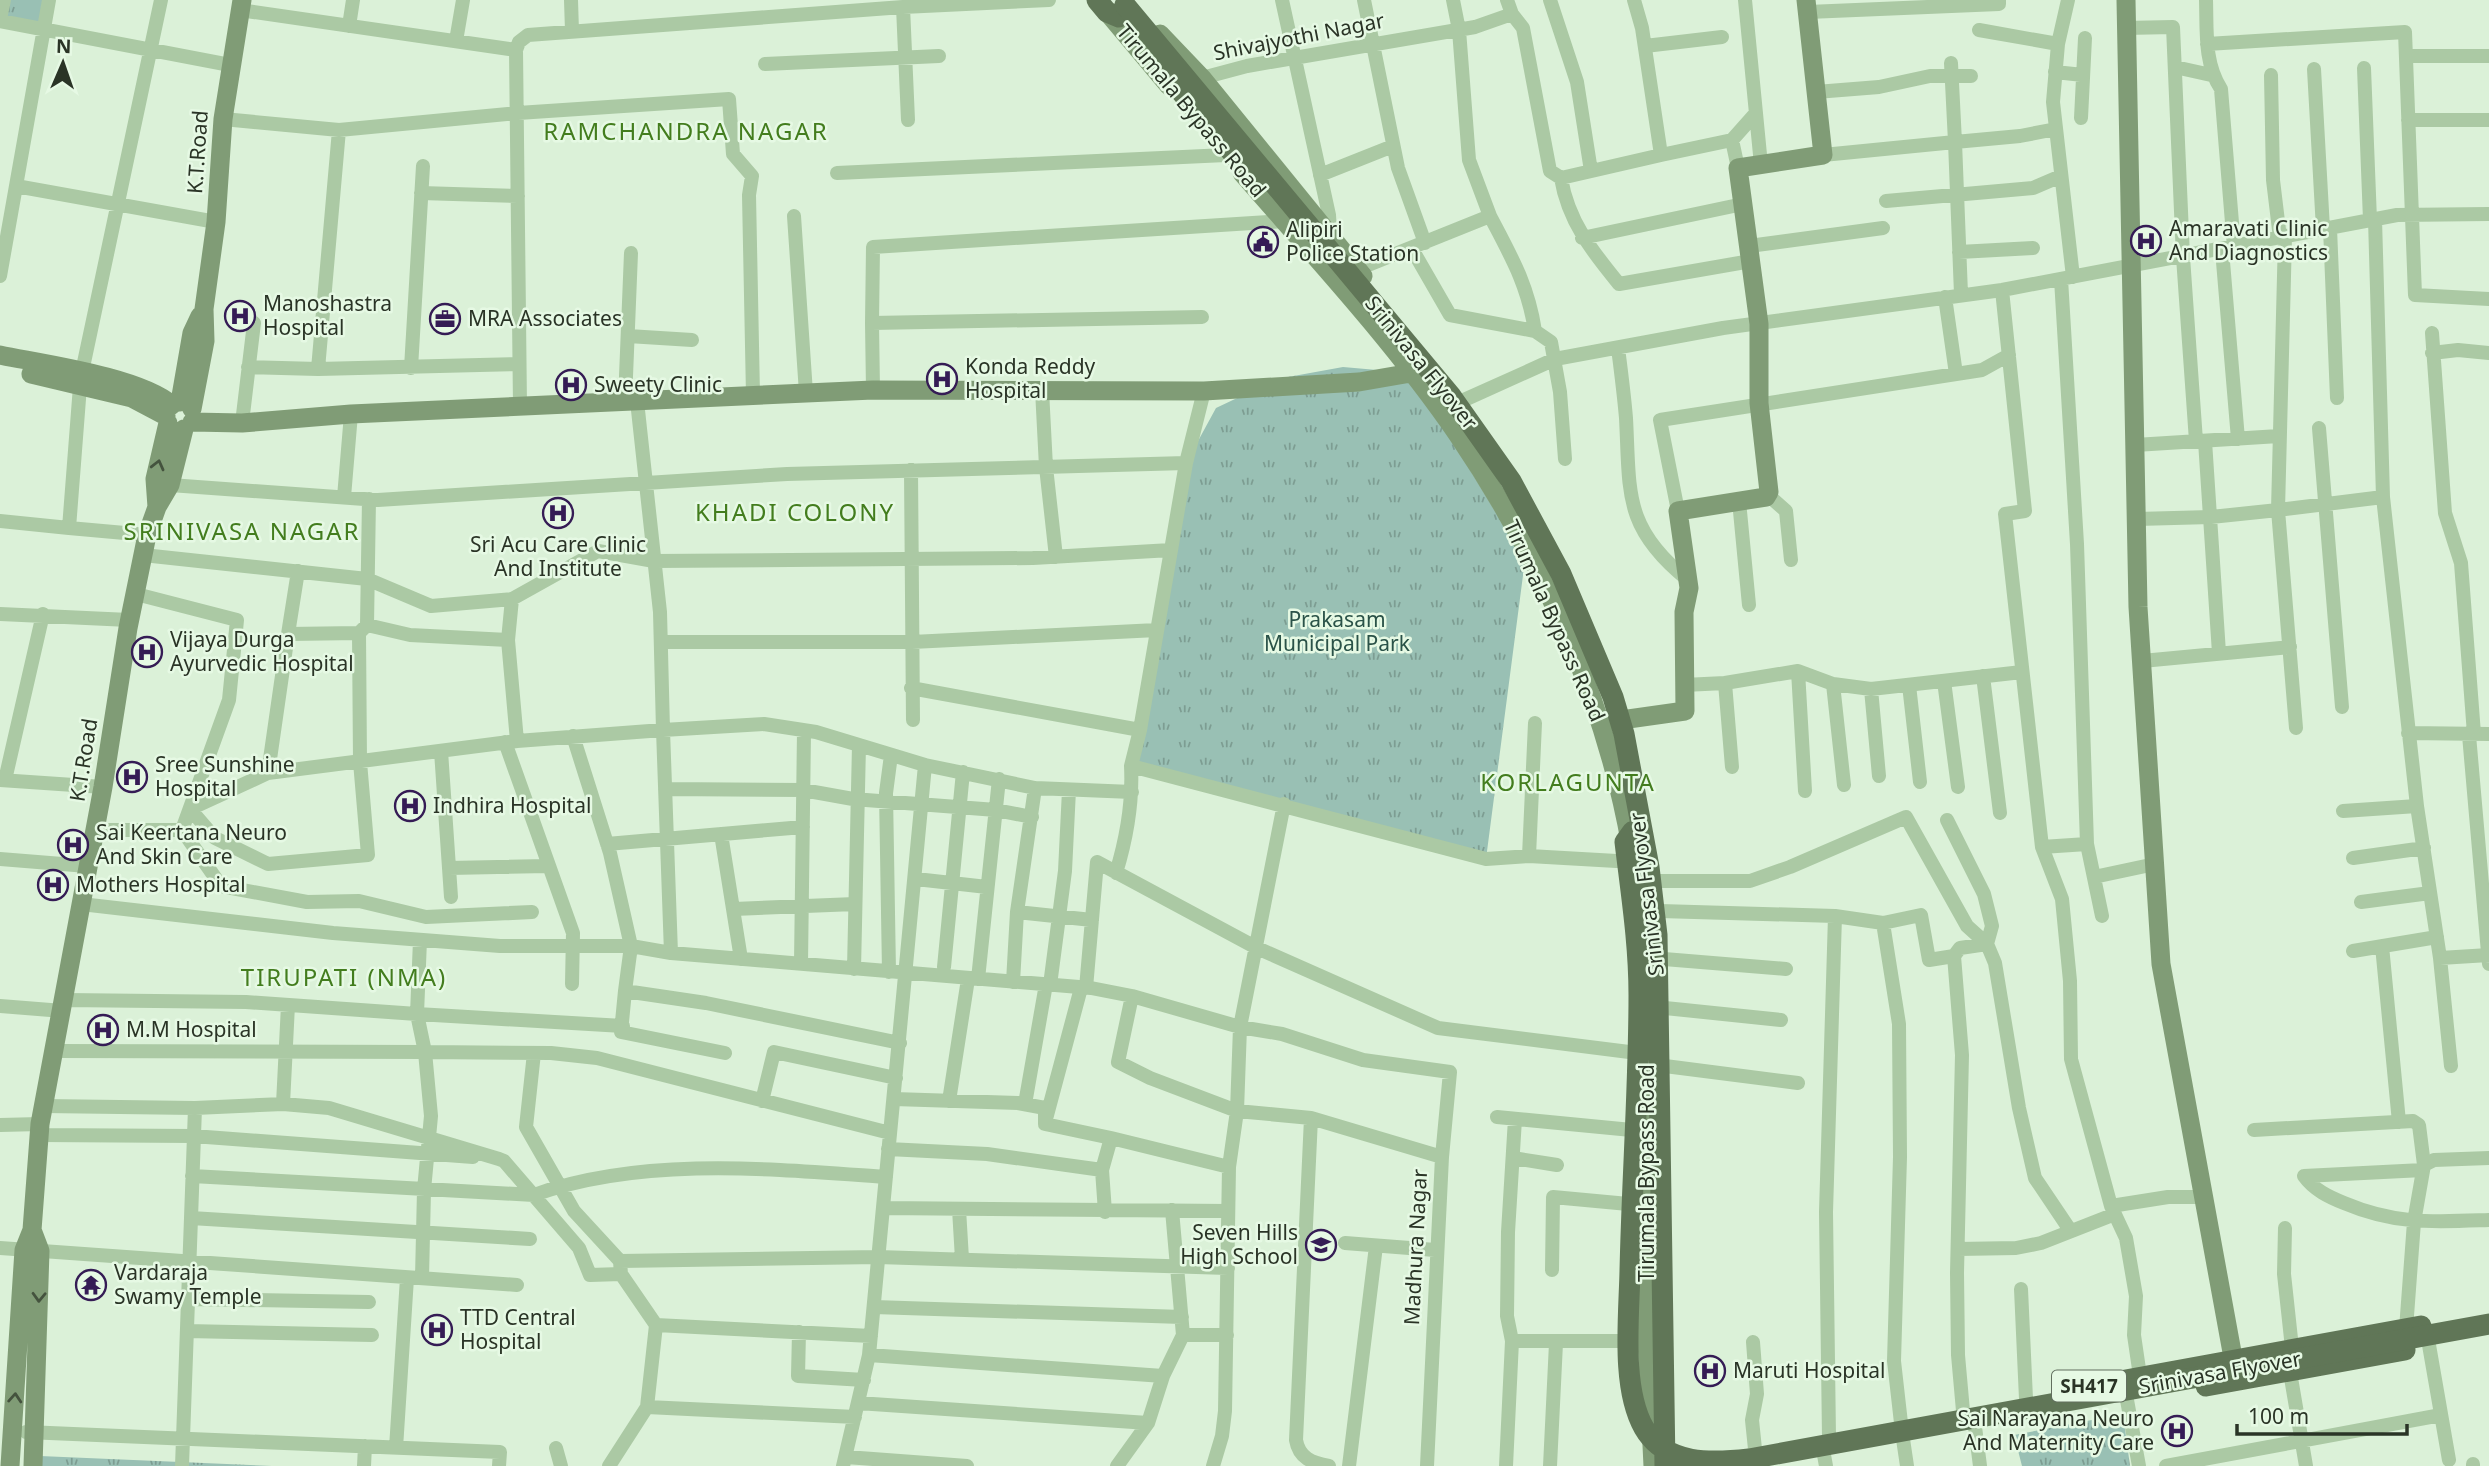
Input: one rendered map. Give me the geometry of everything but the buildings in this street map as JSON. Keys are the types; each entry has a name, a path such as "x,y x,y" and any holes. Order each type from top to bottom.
{"main road":[{"name":"Srinivasa Flyover","path":"1117,6 1412,364 1485,468 1529,538 1599,697 1613,738 1641,882 1652,1020 1652,1333 1666,1466"},
{"name":"Srinivasa Flyover","path":"1117,6 1451,396 1511,481 1561,574 1613,697 1624,734 1649,867 1657,935 1666,1466"},
{"name":"Srinivasa Flyover","path":"1633,831 1625,842 1639,995 1632,1214 1631,1377 1635,1409 1645,1430 1660,1444 1682,1458 1708,1463 1749,1459 2489,1325"},
{"name":"SH417","path":"1969,1419 2026,1399 2234,1358 2489,1314"},
{"name":"SH417","path":"1666,1466 1704,1458 1767,1462 1826,1453 1902,1431 1969,1419 2127,1400 2489,1334"}],"street":[{"path":"4,0 0,20 230,65"},
{"path":"0,276 49,0"},
{"path":"69,527 81,379 161,0"},
{"path":"349,26 353,0"},
{"path":"456,41 463,0"},
{"path":"571,0 572,31"},
{"path":"520,406 516,50 519,42 528,35 903,7 1049,0"},
{"path":"1282,0 1330,231 1334,238"},
{"path":"1364,0 1375,44 1393,146 1419,246 1450,316 1535,331 1551,342 1565,458"},
{"path":"1453,0 1459,30 1469,160 1490,216 1522,277 1535,331"},
{"path":"1550,0 1577,82 1591,171"},
{"path":"1634,0 1645,46 1661,155"},
{"path":"1745,0 1761,165"},
{"path":"1823,155 1807,6 1999,4 1999,0"},
{"path":"2068,0 2058,44 2053,102 2061,176 2067,278 2087,844 2102,916"},
{"path":"2126,0 2142,661 2161,964 2238,1381"},
{"path":"2206,0 2211,75 2221,89 2238,439"},
{"path":"241,5 349,26 516,50"},
{"name":"K.T.Road","path":"158,507 155,479 205,341 204,309 216,222 223,119 241,5"},
{"name":"Tirumala Bypass Road","path":"1117,6 1202,78 1334,238 1427,358 1464,400 1520,481 1559,551 1619,689 1627,717 1656,881 1664,959 1666,1466"},
{"name":"Tirumala Bypass Road","path":"1117,6 1226,155 1411,373 1464,444 1530,558 1601,723 1616,772 1634,862 1642,947 1647,1131 1647,1341 1666,1466"},
{"path":"903,7 908,120"},
{"path":"1510,7 1523,28 1550,170 1561,178 1564,201 1582,238 1619,284 1750,253 1883,228"},
{"name":"Shivajyothi Nagar","path":"1202,78 1247,66 1459,30 1510,7"},
{"path":"2125,28 2173,27 2183,257 2200,441 2211,517 2219,653"},
{"path":"1979,30 2058,44"},
{"path":"2207,44 2406,32 2410,214 2415,296 2489,299"},
{"path":"1645,46 1722,37"},
{"path":"2081,118 2085,38"},
{"path":"765,64 939,56"},
{"path":"2408,56 2489,56"},
{"path":"2175,67 2211,75"},
{"path":"2364,68 2373,220 2383,497 2408,733 2440,958 2451,1066"},
{"path":"1816,92 1951,69 1971,76"},
{"path":"1951,69 1961,294"},
{"path":"2315,69 2337,398"},
{"path":"2055,72 2083,75"},
{"path":"2271,75 2273,180 2283,238 2278,510 2296,728"},
{"path":"223,119 340,130 518,113 729,99 733,154 752,176 749,195 753,395"},
{"path":"1561,178 1732,140 1756,113"},
{"path":"2408,120 2489,120"},
{"path":"1738,168 1823,155 2020,136 2056,128"},
{"path":"317,369 340,130"},
{"path":"1732,140 1759,324 1759,403 1768,495 1786,510 1791,559"},
{"path":"1320,175 1393,146"},
{"path":"838,173 1226,155"},
{"path":"411,368 423,166"},
{"path":"1886,201 2033,188 2061,176"},
{"path":"16,186 216,222"},
{"path":"421,193 518,196"},
{"path":"1582,238 1743,204"},
{"path":"1464,400 1555,359 1759,324 2067,278 2410,214 2489,214"},
{"path":"794,216 806,393"},
{"path":"1358,269 1490,216"},
{"path":"873,390 873,247 1284,221"},
{"path":"1959,252 2033,248"},
{"path":"631,253 628,336 631,401 646,481 661,642 671,953"},
{"path":"2002,289 2025,511 2005,513 2042,847 2062,899 2070,981 2071,1059 2113,1210 2126,1238 2136,1296 2134,1335 2140,1376"},
{"path":"1945,297 1956,374"},
{"path":"872,323 1202,317"},
{"path":"242,423 254,323"},
{"path":"2432,333 2445,513 2461,563 2489,964"},
{"path":"628,336 692,340"},
{"path":"1618,348 1630,499 1643,532 1670,565 1688,580"},
{"path":"2432,353 2489,353"},
{"path":"0,355 81,379"},
{"path":"1601,723 1627,717 1685,711 1684,612 1688,580 1678,510 1660,420 1982,370 2009,355"},
{"path":"0,367 81,379 161,396 179,415 242,423 351,414 873,390 1205,391 1359,382 1411,373 1427,358"},
{"path":"248,367 411,368 519,364"},
{"path":"1042,390 1046,467 1056,557"},
{"path":"1115,873 1128,835 1132,792 1131,766 1140,730 1186,463 1205,391"},
{"path":"344,497 351,414"},
{"name":"K.T.Road","path":"33,1466 36,1433 32,1251 34,1170 103,787 129,620 145,545 158,507 170,485 179,415"},
{"path":"2319,428 2342,706"},
{"path":"2135,445 2278,436"},
{"path":"170,485 369,499 646,481 911,470 1186,463"},
{"path":"911,470 913,720"},
{"path":"1678,510 1768,495"},
{"path":"2137,519 2211,517 2383,497"},
{"path":"190,809 215,838 268,864 368,855 360,762 369,499"},
{"path":"1739,501 1749,605"},
{"path":"0,521 69,527 145,545 298,571 366,579 432,606 512,599 598,551 654,561 1056,557 1171,550"},
{"path":"268,773 298,571"},
{"path":"136,594 237,620 229,700 182,830"},
{"path":"512,599 508,640 511,742 548,866 573,933 572,984"},
{"path":"0,614 129,620"},
{"path":"43,614 3,780 103,787"},
{"path":"288,634 363,629 410,635 508,640"},
{"path":"661,642 912,642 1157,631"},
{"path":"2142,661 2290,647"},
{"path":"1684,685 1725,683 1798,671 1833,684 1871,689 2022,672"},
{"path":"1798,671 1805,791"},
{"path":"1983,676 2000,813"},
{"path":"1944,681 1958,787"},
{"path":"1725,683 1732,767"},
{"path":"1833,684 1844,785"},
{"path":"1909,685 1920,782"},
{"path":"911,688 1140,730"},
{"path":"1871,689 1880,776"},
{"path":"1529,856 1535,723"},
{"path":"190,809 268,773 511,742 764,724 804,730 925,765 1035,788 1132,792"},
{"path":"802,964 804,730"},
{"path":"2408,733 2489,734"},
{"path":"573,736 607,844 631,946 621,1032 725,1053"},
{"path":"853,969 859,745"},
{"path":"442,751 451,897"},
{"path":"888,972 886,801 891,755"},
{"path":"925,765 908,974 869,1355 844,1461 967,1466"},
{"path":"1131,766 1486,859 1529,856 1634,862"},
{"path":"944,967 963,772"},
{"path":"949,1101 988,887 999,779"},
{"path":"1013,982 1017,912 1035,788"},
{"path":"665,789 803,790 858,800 960,806 1032,817"},
{"path":"1025,1104 1059,917 1069,790"},
{"path":"1213,1466 1223,1436 1225,1410 1229,1167 1237,1111 1240,1027 1284,804"},
{"path":"2343,811 2417,806"},
{"path":"1656,881 1750,881 1790,867 1906,817 1967,926 1987,944 1995,963 2035,1178 2070,1230"},
{"path":"1947,820 1984,894 1992,926 1987,944"},
{"path":"607,844 803,827"},
{"path":"95,830 182,830"},
{"path":"182,830 221,886 307,902 359,901 426,917 532,912"},
{"path":"721,834 741,959"},
{"path":"2042,847 2087,844"},
{"path":"2353,858 2424,848"},
{"path":"0,859 87,866"},
{"path":"1045,1124 1083,988 1097,862 1257,948 1438,1028 1646,1054"},
{"path":"2094,877 2155,864"},
{"path":"449,867 548,866"},
{"path":"916,879 988,887"},
{"path":"2361,902 2430,893"},
{"path":"81,904 420,940 500,946 631,946 671,953 1083,988 1132,996 1240,1027 1282,1034 1363,1060 1450,1072 1442,1157"},
{"path":"734,909 855,904"},
{"path":"1660,911 1835,916 1883,923 1921,915 1929,960 1954,956"},
{"path":"1017,912 1092,920"},
{"path":"1826,1453 1826,1212 1835,916"},
{"path":"1883,923 1899,1024 1894,1361 1907,1466"},
{"path":"2353,951 2437,937"},
{"path":"420,940 417,1014 425,1052 431,1116 424,1190 422,1279"},
{"path":"1980,1466 1958,1355 1962,1055 1954,956 1960,948 1987,944"},
{"path":"2382,946 2399,1122"},
{"path":"2440,958 2489,955"},
{"path":"1664,959 1786,969"},
{"path":"625,991 706,1003 900,1043"},
{"name":"Madhura Nagar","path":"1132,996 1118,1062 1237,1111 1311,1118 1442,1157 1435,1250 1426,1466"},
{"path":"283,1104 288,1005"},
{"path":"0,1006 288,1005 623,1026"},
{"path":"1665,1008 1781,1020"},
{"path":"55,1051 534,1053 597,1058 890,1133"},
{"path":"762,1101 775,1052 896,1079"},
{"path":"534,1053 526,1127 573,1211 621,1267 656,1325 647,1407 609,1466"},
{"path":"1665,1066 1798,1083"},
{"path":"894,1099 1025,1104 1045,1108 1045,1124"},
{"path":"0,1125 195,1108 283,1104 329,1108 504,1161 579,1248 590,1275 621,1267 878,1257 1228,1268"},
{"path":"182,1466 195,1108"},
{"path":"1497,1117 1647,1131"},
{"path":"1311,1118 1296,1440 1298,1449 1310,1462 1329,1466"},
{"path":"1506,1466 1512,1340 1507,1316 1515,1119"},
{"path":"2254,1130 2413,1121 2419,1125 2424,1168 2413,1222 2406,1329"},
{"path":"41,1122 499,1159"},
{"path":"1045,1124 1229,1167"},
{"path":"1105,1212 1102,1170 1111,1138"},
{"path":"888,1149 988,1154 1102,1170"},
{"path":"1513,1158 1557,1165"},
{"path":"2489,1158 2434,1160 2424,1168 2304,1177 2312,1187 2378,1217 2413,1222 2489,1220"},
{"path":"192,1176 534,1195 559,1186 599,1178 726,1166 886,1177"},
{"path":"1552,1270 1553,1197 1647,1206"},
{"path":"1958,1249 2016,1248 2041,1243 2113,1210 2168,1197 2205,1197"},
{"path":"883,1208 1105,1212 1228,1210"},
{"path":"959,1209 962,1259"},
{"path":"1117,1466 1148,1423 1163,1376 1183,1335 1172,1210"},
{"path":"191,1219 530,1239"},
{"path":"2285,1228 2284,1274 2292,1349"},
{"path":"1345,1243 1435,1250"},
{"path":"1349,1466 1377,1246"},
{"path":"0,1248 517,1285"},
{"name":"K.T.Road","path":"10,1466 32,1251"},
{"path":"396,1448 407,1278"},
{"path":"2021,1289 2026,1399"},
{"path":"188,1299 369,1302"},
{"path":"874,1307 1182,1317"},
{"path":"656,1325 871,1336"},
{"path":"187,1331 372,1335"},
{"path":"799,1332 798,1376 864,1380"},
{"path":"1183,1335 1227,1335"},
{"path":"1512,1340 1556,1343 1647,1341"},
{"path":"1753,1342 1758,1394 1752,1420 1767,1462"},
{"path":"1550,1466 1556,1343"},
{"path":"2429,1345 2449,1460"},
{"path":"869,1355 1163,1376"},
{"path":"2290,1371 2306,1466"},
{"path":"2127,1400 2140,1466"},
{"path":"647,1407 857,1410 1148,1423"},
{"path":"2166,1466 2441,1415"},
{"path":"12,1432 500,1452 499,1466"},
{"path":"364,1466 365,1446"},
{"path":"556,1448 561,1466"}],"green space":[{"path":"2,0 49,0 44,30 0,21"},
{"name":"Prakasam Municipal Park","path":"1343,367 1411,373 1525,560 1486,859 1131,766 1186,463 1216,408 1277,379"},
{"path":"2123,1414 2130,1466 2022,1466 2014,1435"},
{"path":"40,1456 272,1466 39,1466"}],"place":[{"name":"Amaravati Clinic And Diagnostics","path":"2146,241"},
{"name":"Alipiri Police Station","path":"1263,242"},
{"name":"Manoshastra Hospital","path":"240,316"},
{"name":"MRA Associates","path":"445,319"},
{"name":"Konda Reddy Hospital","path":"942,379"},
{"name":"Sweety Clinic","path":"571,385"},
{"name":"Sri Acu Care Clinic And Institute","path":"558,513"},
{"name":"Vijaya Durga Ayurvedic Hospital","path":"147,652"},
{"name":"Sree Sunshine Hospital","path":"132,777"},
{"name":"Indhira Hospital","path":"410,806"},
{"name":"Sai Keertana Neuro And Skin Care","path":"73,845"},
{"name":"Mothers Hospital","path":"53,885"},
{"name":"M.M Hospital","path":"103,1030"},
{"name":"Seven Hills High School","path":"1321,1245"},
{"name":"Vardaraja Swamy Temple","path":"91,1285"},
{"name":"TTD Central Hospital","path":"437,1330"},
{"name":"Maruti Hospital","path":"1710,1371"},
{"name":"Sai Narayana Neuro And Maternity Care","path":"2177,1431"}],"district":[{"name":"RAMCHANDRA NAGAR","path":"686,132"},
{"name":"KHADI COLONY","path":"795,513"},
{"name":"SRINIVASA NAGAR","path":"242,532"},
{"name":"KORLAGUNTA","path":"1568,783"},
{"name":"TIRUPATI (NMA)","path":"344,978"}]}
